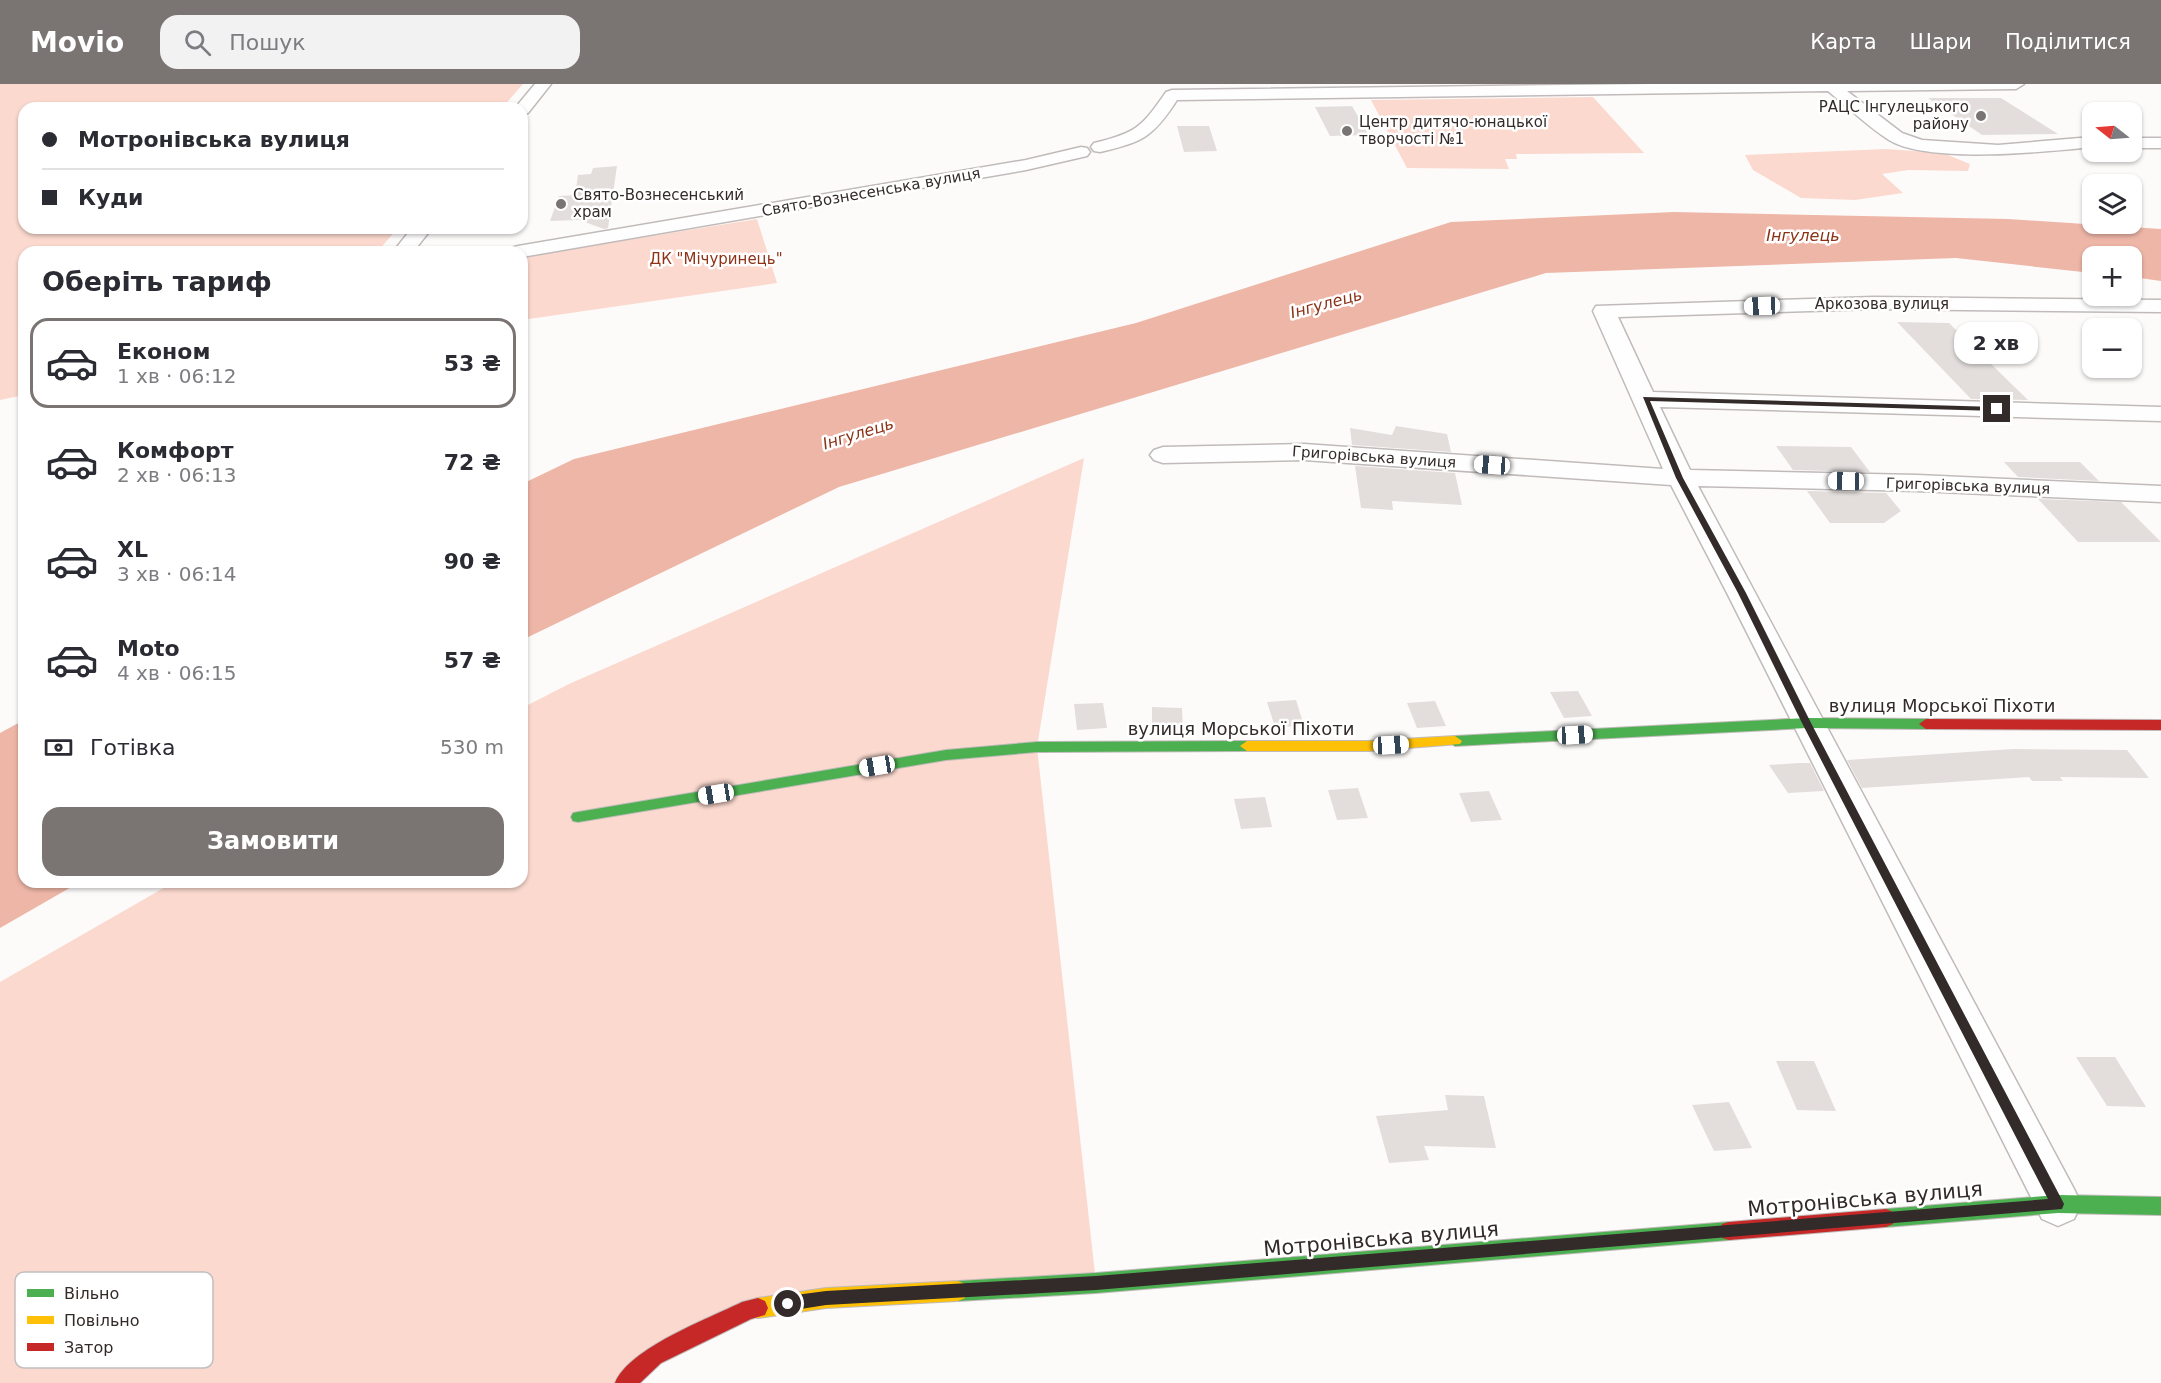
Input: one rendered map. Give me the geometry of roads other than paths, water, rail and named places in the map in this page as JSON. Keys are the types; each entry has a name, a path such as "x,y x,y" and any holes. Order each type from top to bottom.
{"street":[{"path":"528,103 543,84"},
{"path":"1100,147 1136,139 1150,127 1172,95 1371,88 2016,84"},
{"path":"1831,86 1896,137 1920,145 1998,150 2082,143"},
{"path":"2142,143 2161,143"},
{"name":"Свято-Вознесенська вулиця","path":"528,250 1026,165 1081,152"},
{"path":"408,246 417,234"},
{"name":"Аркозова вулиця","path":"1645,399 1604,311 1874,303 2161,306"},
{"path":"2058,1204 1807,723 1742,593 1680,478 1645,399 2161,414"},
{"name":"Григорівська вулиця","path":"1163,455 1304,452 1680,478 1917,483 2161,494"},
{"name":"вулиця Морської Піхоти","path":"578,817 946,755 1037,747 1368,746 1807,723 2161,725"},
{"name":"Мотронівська вулиця","path":"625,1383 654,1356 749,1309 826,1298 1096,1283 2058,1204 2161,1206"}],"water":[{"name":"Інгулець","path":"1674,212 2008,219 2082,224 2082,234 2142,234 2142,228 2161,229 2161,281 2142,278 2142,246 2082,246 2082,272 1956,258 1546,273 839,487 528,637 528,481 574,459 1136,323 1451,222"},
{"path":"18,723 18,888 70,888 0,928 0,733"}],"place":[{"name":"РАЦС Інгулецького району","path":"1981,116"},
{"name":"Центр дитячо-юнацької творчості №1","path":"1347,131"},
{"name":"Свято-Вознесенський храм","path":"561,204"}],"park label":[{"name":"ДК \"Мічуринець\"","path":"716,259"}]}
